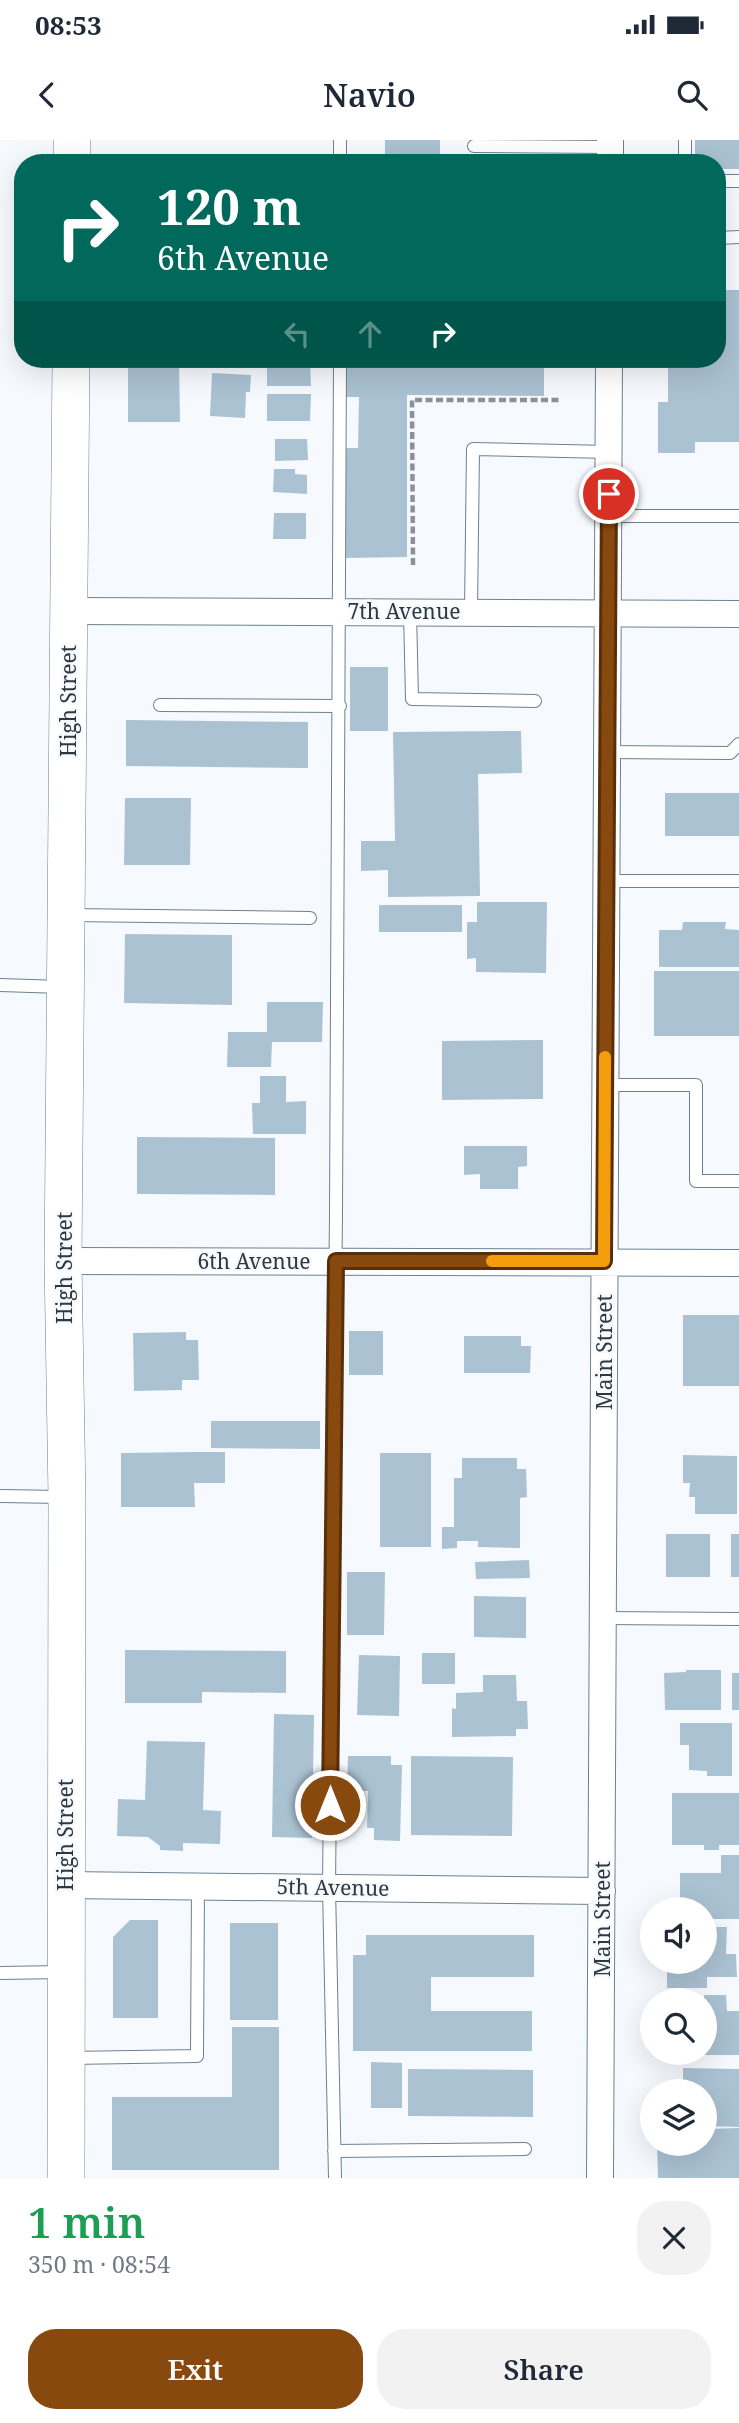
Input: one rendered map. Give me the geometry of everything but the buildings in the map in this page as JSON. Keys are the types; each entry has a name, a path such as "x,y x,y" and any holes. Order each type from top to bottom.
{"main road":[{"name":"High Street","path":"66,2178 67,1497 63,1261 71,368"}],"street":[{"name":"Main Street","path":"600,2178 609,368"},
{"name":"7th Avenue","path":"68,611 739,614"},
{"name":"6th Avenue","path":"63,1261 739,1263"},
{"name":"5th Avenue","path":"65,1885 602,1891"}],"lane":[{"path":"474,146 610,150"},
{"path":"334,2178 329,1887 336,1261 340,368"},
{"path":"471,611 473,449 609,452"},
{"path":"608,516 739,516"},
{"path":"410,612 412,699 535,701"},
{"path":"160,705 340,706"},
{"path":"607,752 730,753 739,744"},
{"path":"606,881 739,881"},
{"path":"67,915 310,918"},
{"path":"0,985 66,987"},
{"path":"605,1085 696,1085 696,1181 739,1181"},
{"path":"0,1496 67,1497"},
{"path":"603,1618 739,1619"},
{"path":"65,2058 197,2056 198,1885"},
{"path":"0,1973 65,1972"},
{"path":"334,2151 525,2149"}],"path":[{"path":"413,565 412,400 562,400"}],"slow traffic":[{"path":"492,1261 604,1261 605,1057"}],"route":[{"path":"330,1805 336,1261 604,1261 609,494"}]}
